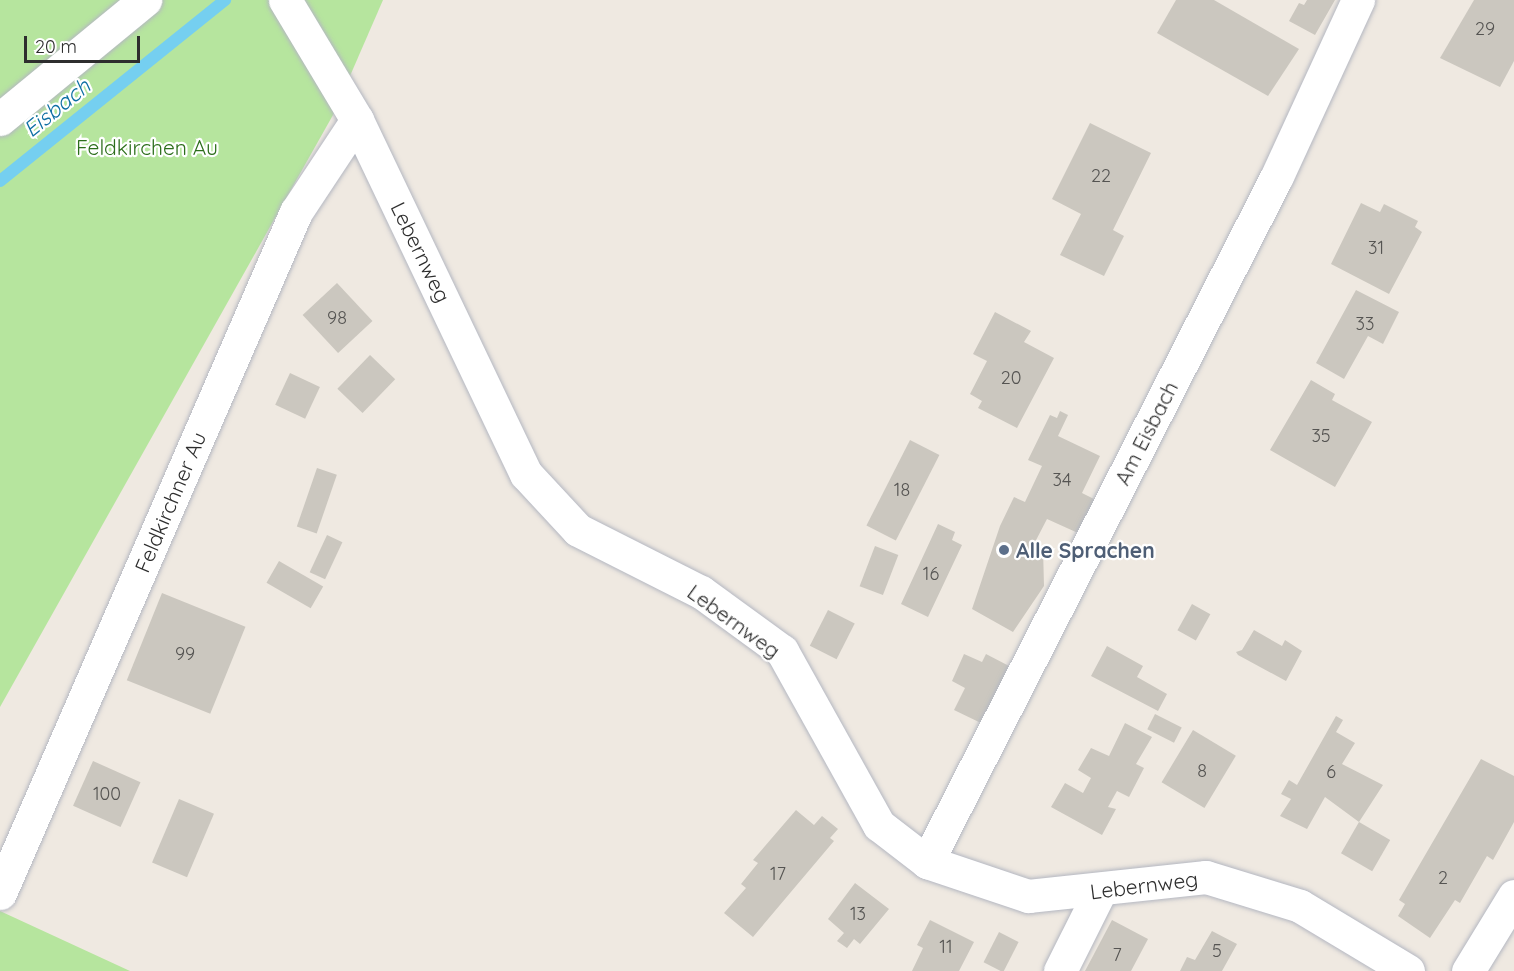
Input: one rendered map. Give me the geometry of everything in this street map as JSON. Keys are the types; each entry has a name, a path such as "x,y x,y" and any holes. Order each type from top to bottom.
{"street":[{"path":"0,119 145,0"},
{"name":"Lebernweg","path":"285,0 357,120 526,474 578,530 701,592 782,651 879,825 927,862 1028,897 1100,891 1206,876 1300,906 1408,971"},
{"name":"Am Eisbach","path":"927,862 1278,176 1358,0"},
{"name":"Feldkirchner Au","path":"0,894 296,212 357,120"},
{"path":"1060,971 1100,891"},
{"path":"1468,971 1514,896"}],"green space":[{"name":"Feldkirchen Au","path":"0,0 383,0 333,115 0,707"},
{"path":"0,911 130,971 0,971"}],"building":[{"path":"1176,0 1214,0 1299,49 1268,96 1157,33"},
{"path":"1307,0 1335,0 1315,35 1289,21 1299,3 1304,5"},
{"path":"1474,0 1514,0 1514,61 1500,87 1440,58"},
{"path":"1090,123 1151,153 1113,230 1124,236 1104,276 1060,255 1081,214 1052,199"},
{"path":"1361,203 1380,212 1384,204 1418,221 1415,227 1422,232 1389,294 1331,264"},
{"path":"337,283 372,321 338,353 303,315"},
{"path":"1356,290 1399,312 1383,344 1368,336 1344,379 1316,363"},
{"path":"995,312 1031,331 1024,342 1054,358 1017,428 978,408 982,401 970,394 987,361 973,354"},
{"path":"370,355 395,379 363,413 337,389"},
{"path":"290,373 320,387 305,419 275,405"},
{"path":"1311,380 1335,394 1332,400 1372,422 1335,487 1270,450"},
{"path":"1060,411 1068,415 1058,436 1100,456 1082,493 1096,500 1078,533 1047,519 1033,546 1043,548 1044,586 1013,632 972,609 1000,526 1014,497 1025,502 1042,466 1028,460 1050,415 1057,418"},
{"path":"910,440 939,455 896,541 866,526"},
{"path":"317,468 337,475 317,533 297,527"},
{"path":"938,524 955,532 952,540 962,545 928,617 901,604"},
{"path":"327,535 342,542 325,579 310,572"},
{"path":"875,546 898,555 883,595 860,586"},
{"path":"279,561 323,586 311,608 266,583"},
{"path":"162,593 245,627 210,714 127,680"},
{"path":"1192,604 1210,614 1196,640 1177,630"},
{"path":"828,610 855,624 837,659 810,646"},
{"path":"1254,630 1282,646 1285,640 1302,651 1286,681 1236,652 1242,650"},
{"path":"1107,646 1143,666 1137,677 1167,694 1158,711 1091,676"},
{"path":"964,654 982,662 986,654 1011,667 983,724 954,710 965,688 952,681"},
{"path":"1155,714 1182,728 1174,743 1147,729"},
{"path":"1336,716 1343,720 1336,732 1355,743 1342,764 1383,785 1359,822 1325,797 1307,829 1280,816 1291,799 1281,794 1289,780 1297,785"},
{"path":"1125,723 1152,737 1136,764 1144,768 1129,797 1117,791 1108,807 1116,809 1102,835 1051,807 1065,783 1083,793 1091,778 1078,770 1091,748 1109,756"},
{"path":"1193,730 1236,756 1204,808 1162,782"},
{"path":"1481,759 1514,776 1514,822 1493,860 1487,856 1460,903 1455,900 1430,938 1398,916 1405,904 1399,900"},
{"path":"93,761 141,782 121,827 73,806"},
{"path":"179,799 214,814 187,877 152,863"},
{"path":"796,810 814,825 822,816 838,829 830,838 834,841 753,937 724,913 746,888 741,884 758,863 753,860"},
{"path":"1359,822 1390,840 1372,871 1341,853"},
{"path":"855,883 889,909 860,944 854,939 847,948 837,941 844,933 828,919"},
{"path":"930,920 974,942 959,971 912,971 923,948 917,945"},
{"path":"1112,920 1148,939 1131,971 1085,971"},
{"path":"1212,931 1237,944 1222,971 1180,971 1187,957 1195,960"},
{"path":"999,932 1019,942 1004,971 984,962"}],"waterway":[{"name":"Eisbach","path":"0,181 225,0"}],"place":[{"name":"Alle Sprachen","path":"1004,550"}]}
